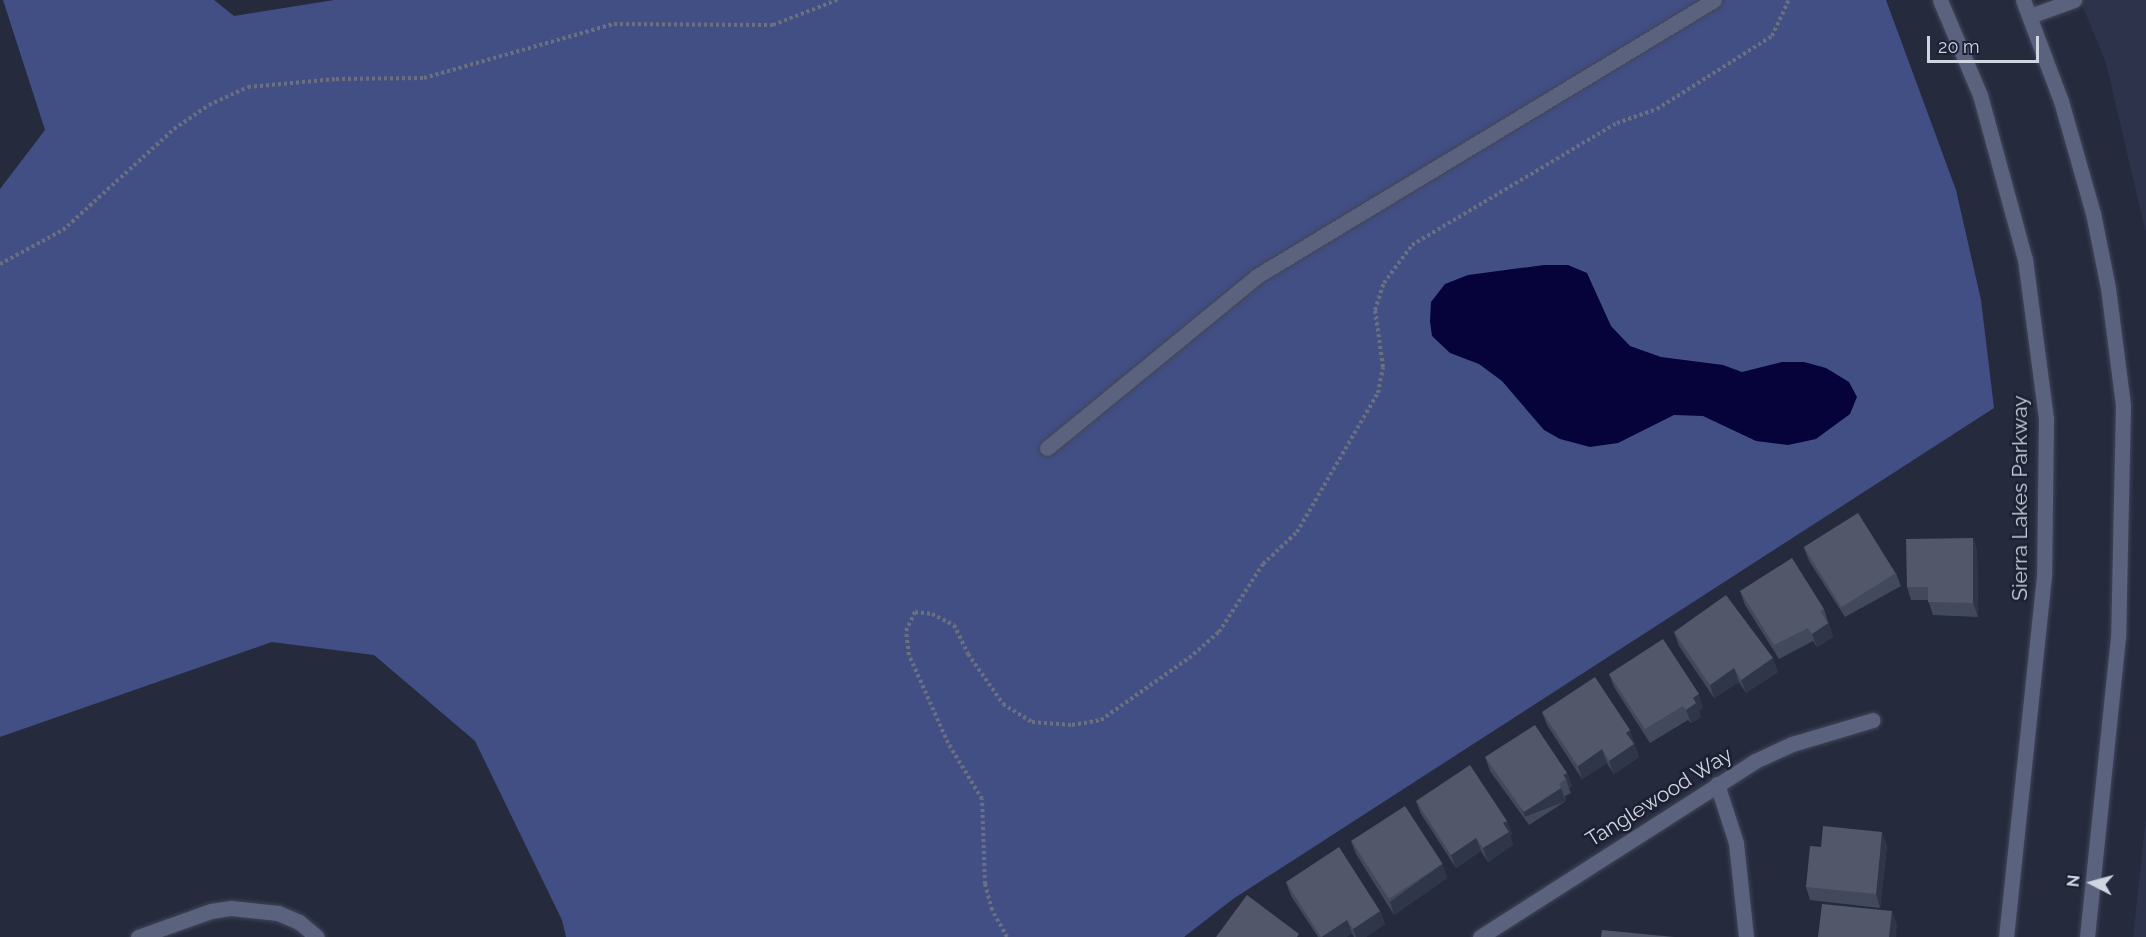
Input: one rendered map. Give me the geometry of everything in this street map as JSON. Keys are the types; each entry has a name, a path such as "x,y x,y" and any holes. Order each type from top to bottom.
{"street":[{"path":"1047,448 1257,276 1714,0"},
{"name":"Sierra Lakes Parkway","path":"1940,0 1980,95 2025,259 2046,419 2044,576 2006,937"},
{"path":"2023,0 2061,101 2093,213 2108,288 2122,405 2118,637 2087,937"},
{"path":"2030,16 2074,0"},
{"name":"Tanglewood Way","path":"1480,937 1717,784 1792,744 1873,720"},
{"path":"1717,784 1736,843 1746,937"},
{"path":"138,937 211,911 231,908 278,913 299,922 317,937"}],"path":[{"path":"0,264 63,230 174,129 209,105 248,87 336,78 424,78 614,24 773,25 837,0"},
{"path":"1007,937 992,910 984,884 982,799 948,743 909,655 906,630 915,612 932,614 954,625 968,654 1004,704 1032,722 1072,725 1101,720 1190,658 1219,632 1263,564 1297,532 1378,393 1383,367 1375,310 1384,283 1412,245 1617,123 1656,110 1772,36 1789,0"}],"shaded area":[{"path":"3,0 214,0 234,16 334,0 1886,0 1956,190 1981,300 1994,408 1233,899 1184,937 566,937 562,920 475,741 374,655 272,642 0,737 0,189 45,130"},
{"path":"2080,0 2146,0 2146,234 2106,63"},
{"path":"1544,265 1568,265 1587,273 1611,326 1630,346 1661,357 1723,365 1742,372 1782,362 1804,362 1826,368 1849,382 1857,397 1850,414 1816,439 1788,445 1756,441 1703,416 1674,415 1618,443 1590,447 1560,439 1544,430 1502,381 1479,364 1450,353 1432,336 1430,321 1431,302 1445,284 1468,275"},
{"path":"2146,819 2146,937 2133,937"}],"building":[{"path":"1858,513 1896,573 1841,607 1804,547"},
{"path":"1973,538 1973,603 1928,602 1928,587 1907,587 1906,539"},
{"path":"1792,558 1824,609 1820,611 1828,623 1812,634 1808,628 1774,645 1740,591"},
{"path":"1726,595 1773,658 1741,680 1734,668 1710,685 1674,632"},
{"path":"1663,639 1699,694 1693,698 1696,703 1686,710 1683,706 1645,729 1609,674"},
{"path":"1595,677 1630,730 1626,733 1634,744 1609,761 1602,749 1578,766 1542,712"},
{"path":"1535,725 1567,773 1563,775 1566,779 1559,784 1561,788 1524,812 1485,757"},
{"path":"1470,765 1507,821 1503,823 1509,832 1483,848 1476,838 1451,855 1416,801"},
{"path":"1405,806 1443,864 1389,899 1351,841"},
{"path":"1823,826 1882,832 1876,894 1806,887 1810,846 1821,847"},
{"path":"1339,847 1380,911 1353,929 1347,920 1321,937 1286,882"},
{"path":"1247,895 1299,934 1297,937 1216,937"},
{"path":"1822,904 1892,911 1889,937 1818,937"},
{"path":"1602,930 1674,937 1601,937"}]}
